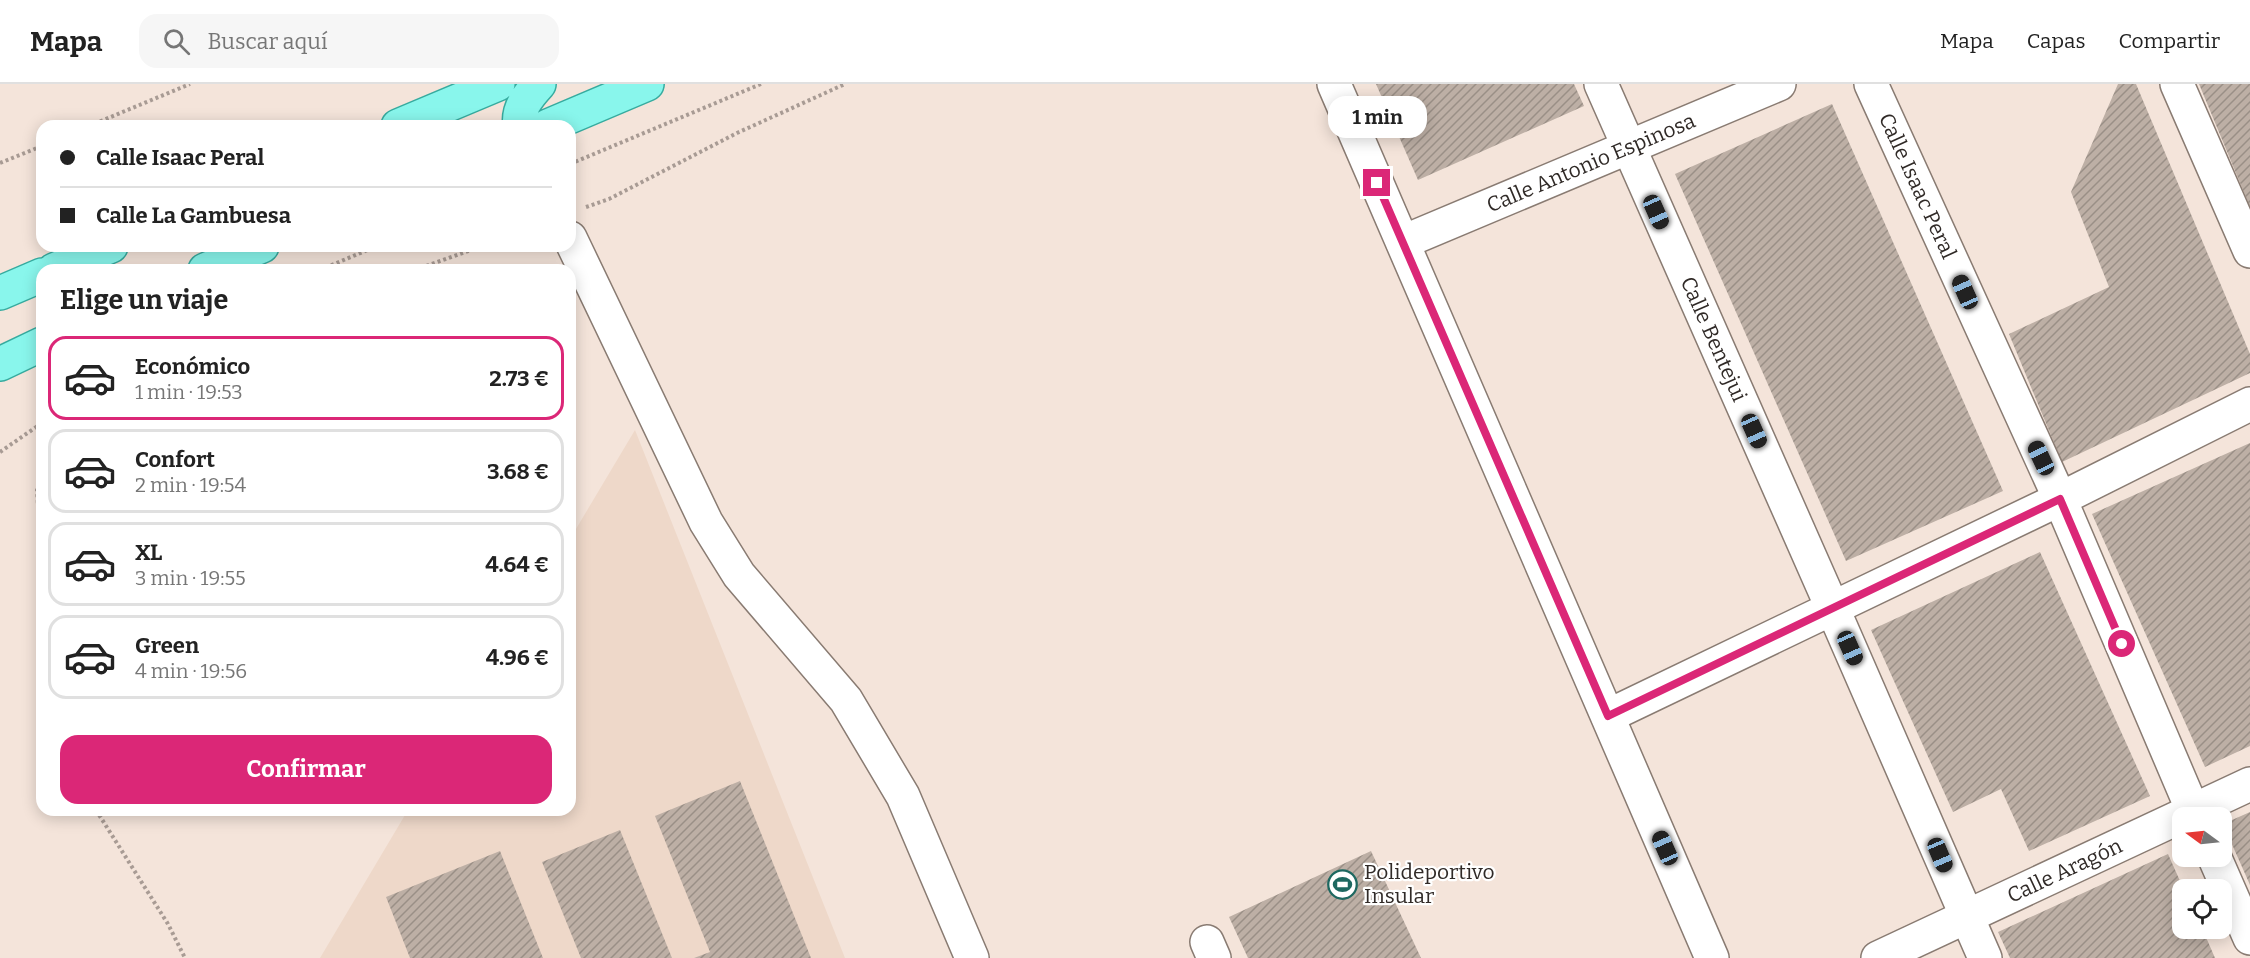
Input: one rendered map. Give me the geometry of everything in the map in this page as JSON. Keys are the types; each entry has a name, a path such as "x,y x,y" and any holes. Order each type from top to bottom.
{"main road":[{"path":"412,120 498,84"},
{"path":"519,120 526,99 538,84"},
{"path":"562,120 647,84"},
{"path":"68,264 97,252"},
{"path":"219,264 248,252"},
{"path":"0,292 36,277"},
{"path":"0,364 36,347"}],"street":[{"path":"1334,84 1712,958"},
{"name":"Calle Bentejui","path":"1601,84 1985,958"},
{"name":"Calle Antonio Espinosa","path":"1403,242 1779,84"},
{"name":"Calle Isaac Peral","path":"1871,84 2060,499 2191,807"},
{"path":"2176,84 2250,251"},
{"path":"576,226 706,522 739,575 846,700 903,796 972,958"},
{"path":"1608,716 2060,499 2250,404"},
{"name":"Calle Aragón","path":"2207,807 2250,784"},
{"name":"Calle Aragón","path":"1878,958 2172,824"},
{"path":"2219,867 2250,938"}],"path":[{"path":"103,120 190,84"},
{"path":"576,161 761,84"},
{"path":"576,223 609,199 737,133 845,84"},
{"path":"0,163 36,148"},
{"path":"334,264 363,252"},
{"path":"432,264 465,252"},
{"path":"0,452 36,427"},
{"path":"100,816 168,924 186,958"}],"shaded area":[{"path":"635,430 845,958 320,958 404,816 576,816 576,529"}],"building":[{"path":"1376,84 1574,84 1584,106 1418,180"},
{"path":"2118,84 2136,84 2250,354 2250,373 2062,462 2009,334 2109,287 2071,192"},
{"path":"2199,84 2250,84 2250,207"},
{"path":"1832,104 2003,491 1846,561 1675,174"},
{"path":"2250,443 2250,746 2205,767 2092,514"},
{"path":"2040,552 2150,796 2029,851 2001,789 1953,812 1871,630"},
{"path":"740,781 811,958 694,958 710,952 655,816"},
{"path":"2250,812 2250,885 2232,844 2232,820"},
{"path":"620,830 672,958 581,958 542,862"},
{"path":"500,851 543,958 410,958 386,897"},
{"name":"Polideportivo Insular","path":"1371,851 1421,958 1248,958 1229,917"},
{"path":"2168,854 2179,879 2172,879 2172,939 2207,939 2215,958 2010,958 1998,932"}],"place":[{"name":"Polideportivo Insular","path":"1343,884"}],"route":[{"path":"1377,183 1608,716 2060,499 2122,644"}]}
